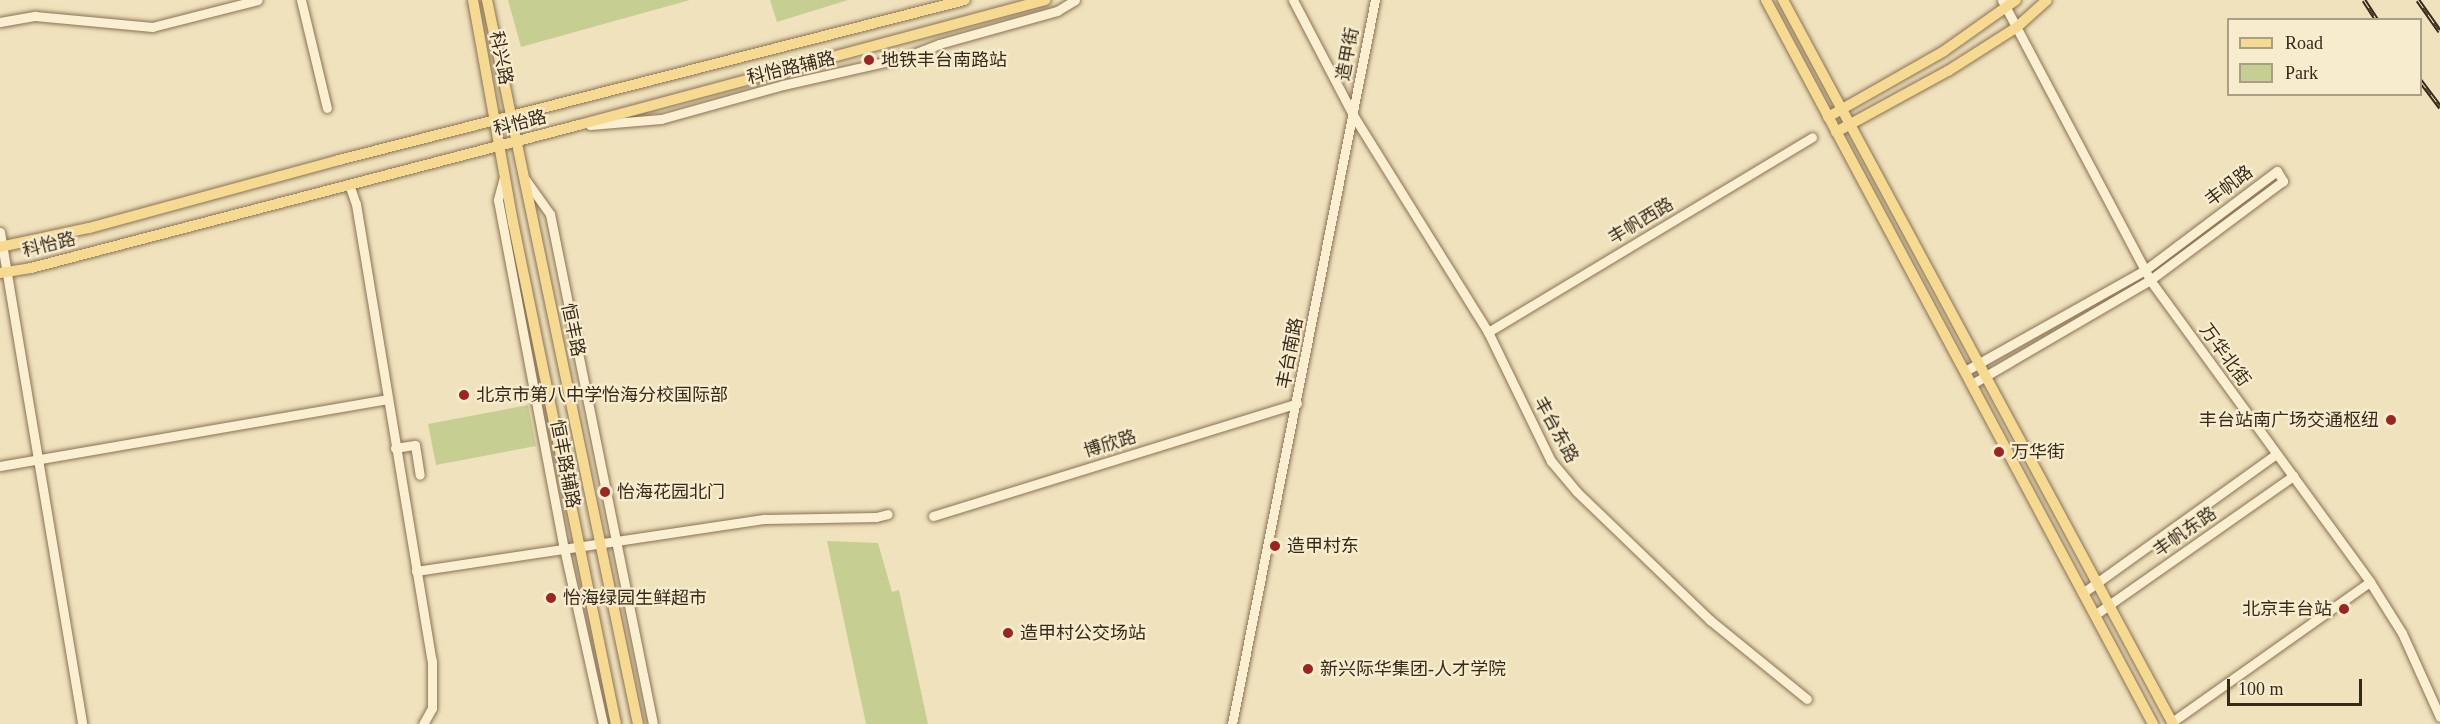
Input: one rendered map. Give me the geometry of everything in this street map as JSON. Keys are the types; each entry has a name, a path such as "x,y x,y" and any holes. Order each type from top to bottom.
{"main road":[{"name":"科兴路","path":"473,0 496,121"},
{"name":"科兴路","path":"487,0 512,118"},
{"name":"科怡路","path":"1,247 89,228 965,0"},
{"name":"科怡路","path":"4,273 579,125 1046,0"},
{"path":"1766,0 2154,724"},
{"path":"1783,0 1977,364 2173,723"},
{"path":"1828,117 1944,51 2004,4 2016,0"},
{"path":"1836,132 1948,71 2017,27 2046,0"},
{"name":"恒丰路","path":"512,118 638,724"},
{"name":"恒丰路","path":"496,121 616,724"}],"street":[{"path":"0,22 35,16 152,27 258,0"},
{"path":"301,0 327,108"},
{"name":"科怡路辅路","path":"579,125 661,119 783,85 903,58 939,44 1057,11 1075,0"},
{"path":"1293,0 1353,115"},
{"name":"造甲街","path":"1353,115 1375,0"},
{"name":"万华北街","path":"2004,4 2150,280 2370,582 2402,633 2440,717"},
{"name":"丰台东路","path":"1353,115 1488,332 1551,461 1563,477 1710,620 1807,699"},
{"name":"丰台南路","path":"1232,724 1353,115"},
{"name":"丰帆西路","path":"1488,332 1812,137"},
{"name":"丰帆路","path":"1965,371 2145,270 2277,171 2283,181 2150,280 1972,384"},
{"name":"恒丰路辅路","path":"505,175 498,200 564,548 603,724"},
{"name":"恒丰路辅路","path":"525,179 550,213 653,724"},
{"path":"349,184 356,204 386,399 432,661 432,708 423,724"},
{"path":"0,232 4,273 82,724"},
{"path":"0,466 386,399"},
{"name":"博欣路","path":"933,516 1297,403"},
{"path":"395,448 415,445 420,475"},
{"name":"丰帆东路","path":"2084,592 2276,454"},
{"name":"丰帆东路","path":"2096,614 2293,476"},
{"path":"416,571 765,519 876,517 888,514"},
{"path":"2173,723 2370,582"}],"green space":[{"path":"508,0 690,0 521,47"},
{"path":"770,0 848,0 777,22"},
{"path":"528,405 536,446 436,465 428,424"},
{"path":"827,541 878,543 892,592 899,590 928,724 866,724"}],"railway":[{"path":"2364,0 2376,18"},
{"path":"2418,0 2440,31"},
{"path":"2422,83 2440,107"}],"place":[{"name":"地铁丰台南路站","path":"869,60"},
{"name":"北京市第八中学怡海分校国际部","path":"464,395"},
{"name":"丰台站南广场交通枢纽","path":"2391,420"},
{"name":"万华街","path":"1999,452"},
{"name":"怡海花园北门","path":"605,492"},
{"name":"造甲村东","path":"1275,546"},
{"name":"怡海绿园生鲜超市","path":"551,598"},
{"name":"北京丰台站","path":"2344,609"},
{"name":"造甲村公交场站","path":"1008,633"},
{"name":"新兴际华集团-人才学院","path":"1308,669"}]}
